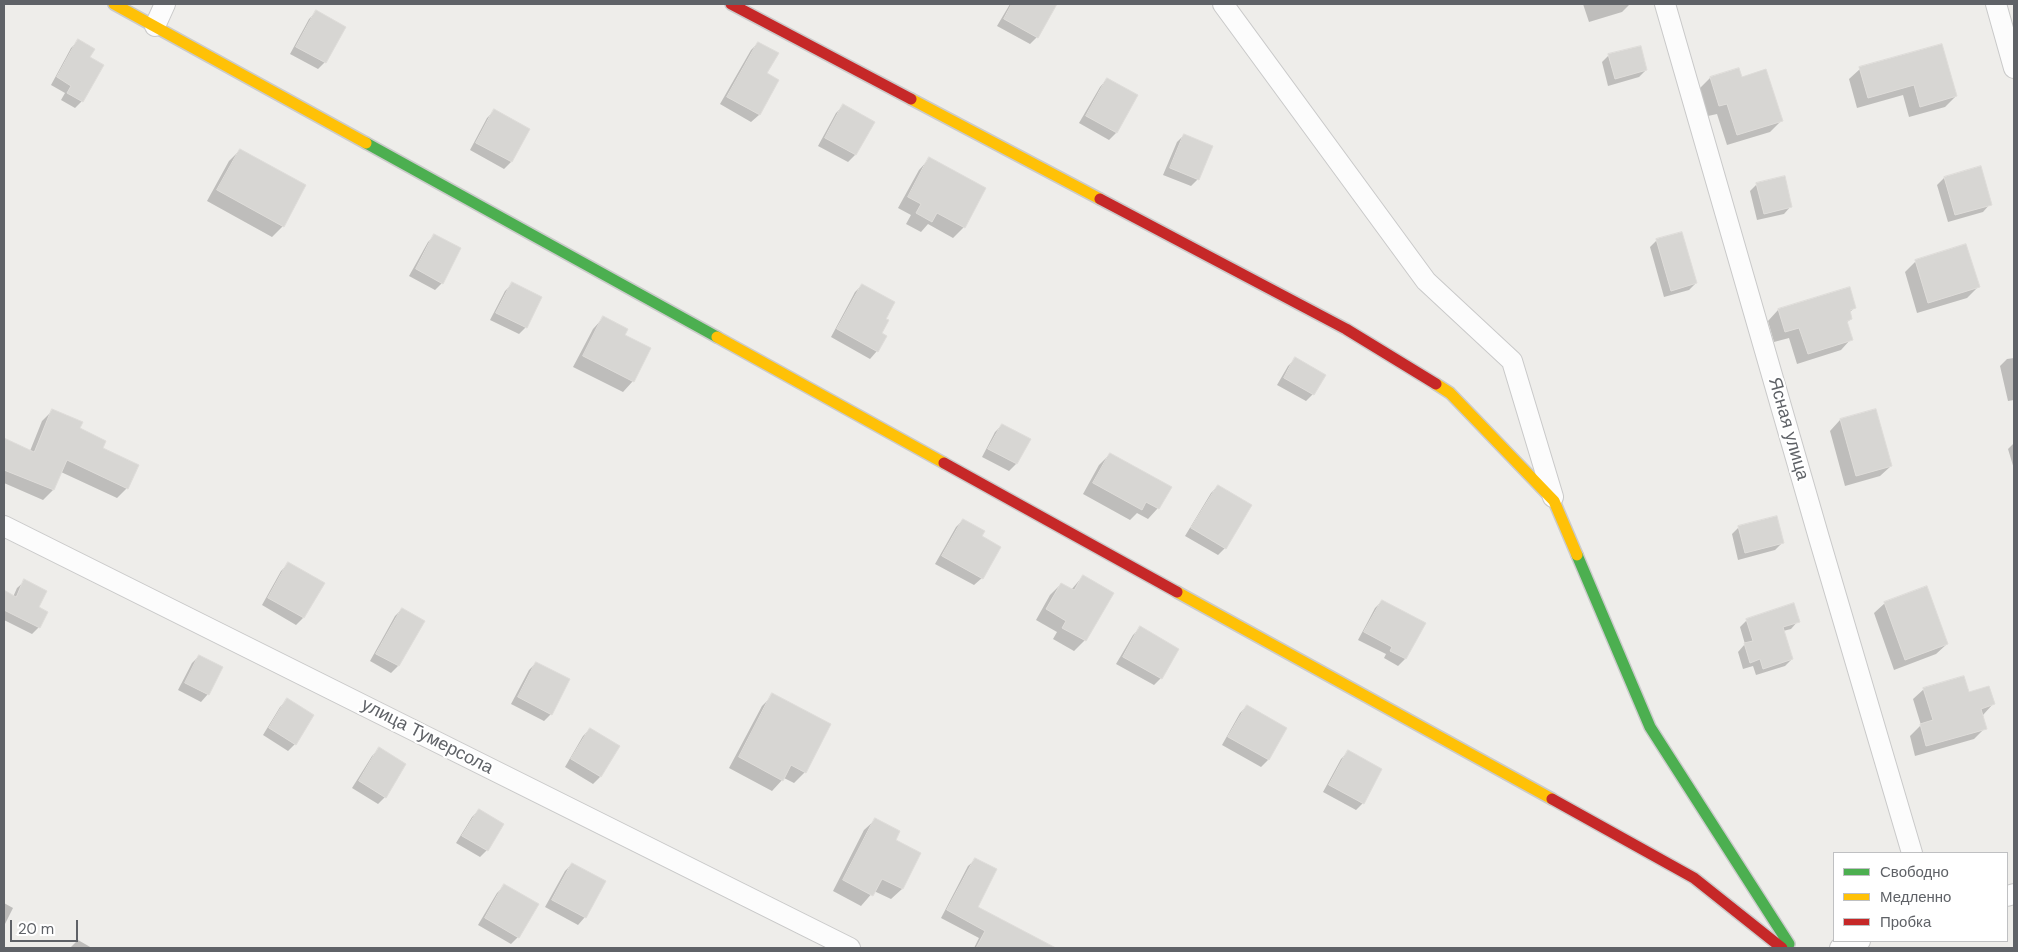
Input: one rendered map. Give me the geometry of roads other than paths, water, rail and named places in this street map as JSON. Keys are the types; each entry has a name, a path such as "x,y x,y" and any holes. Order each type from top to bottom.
{"street":[{"path":"114,4 1694,878 1782,948"},
{"path":"155,26 165,4"},
{"path":"730,4 1346,329 1450,393 1554,501"},
{"path":"1223,4 1426,281 1512,361 1554,501 1650,727 1792,948"},
{"name":"Ясная улица","path":"1664,4 1912,852"},
{"path":"1996,4 2014,68"},
{"name":"улица Тумерсола","path":"4,526 850,948"},
{"path":"1840,948 1857,942"}]}
